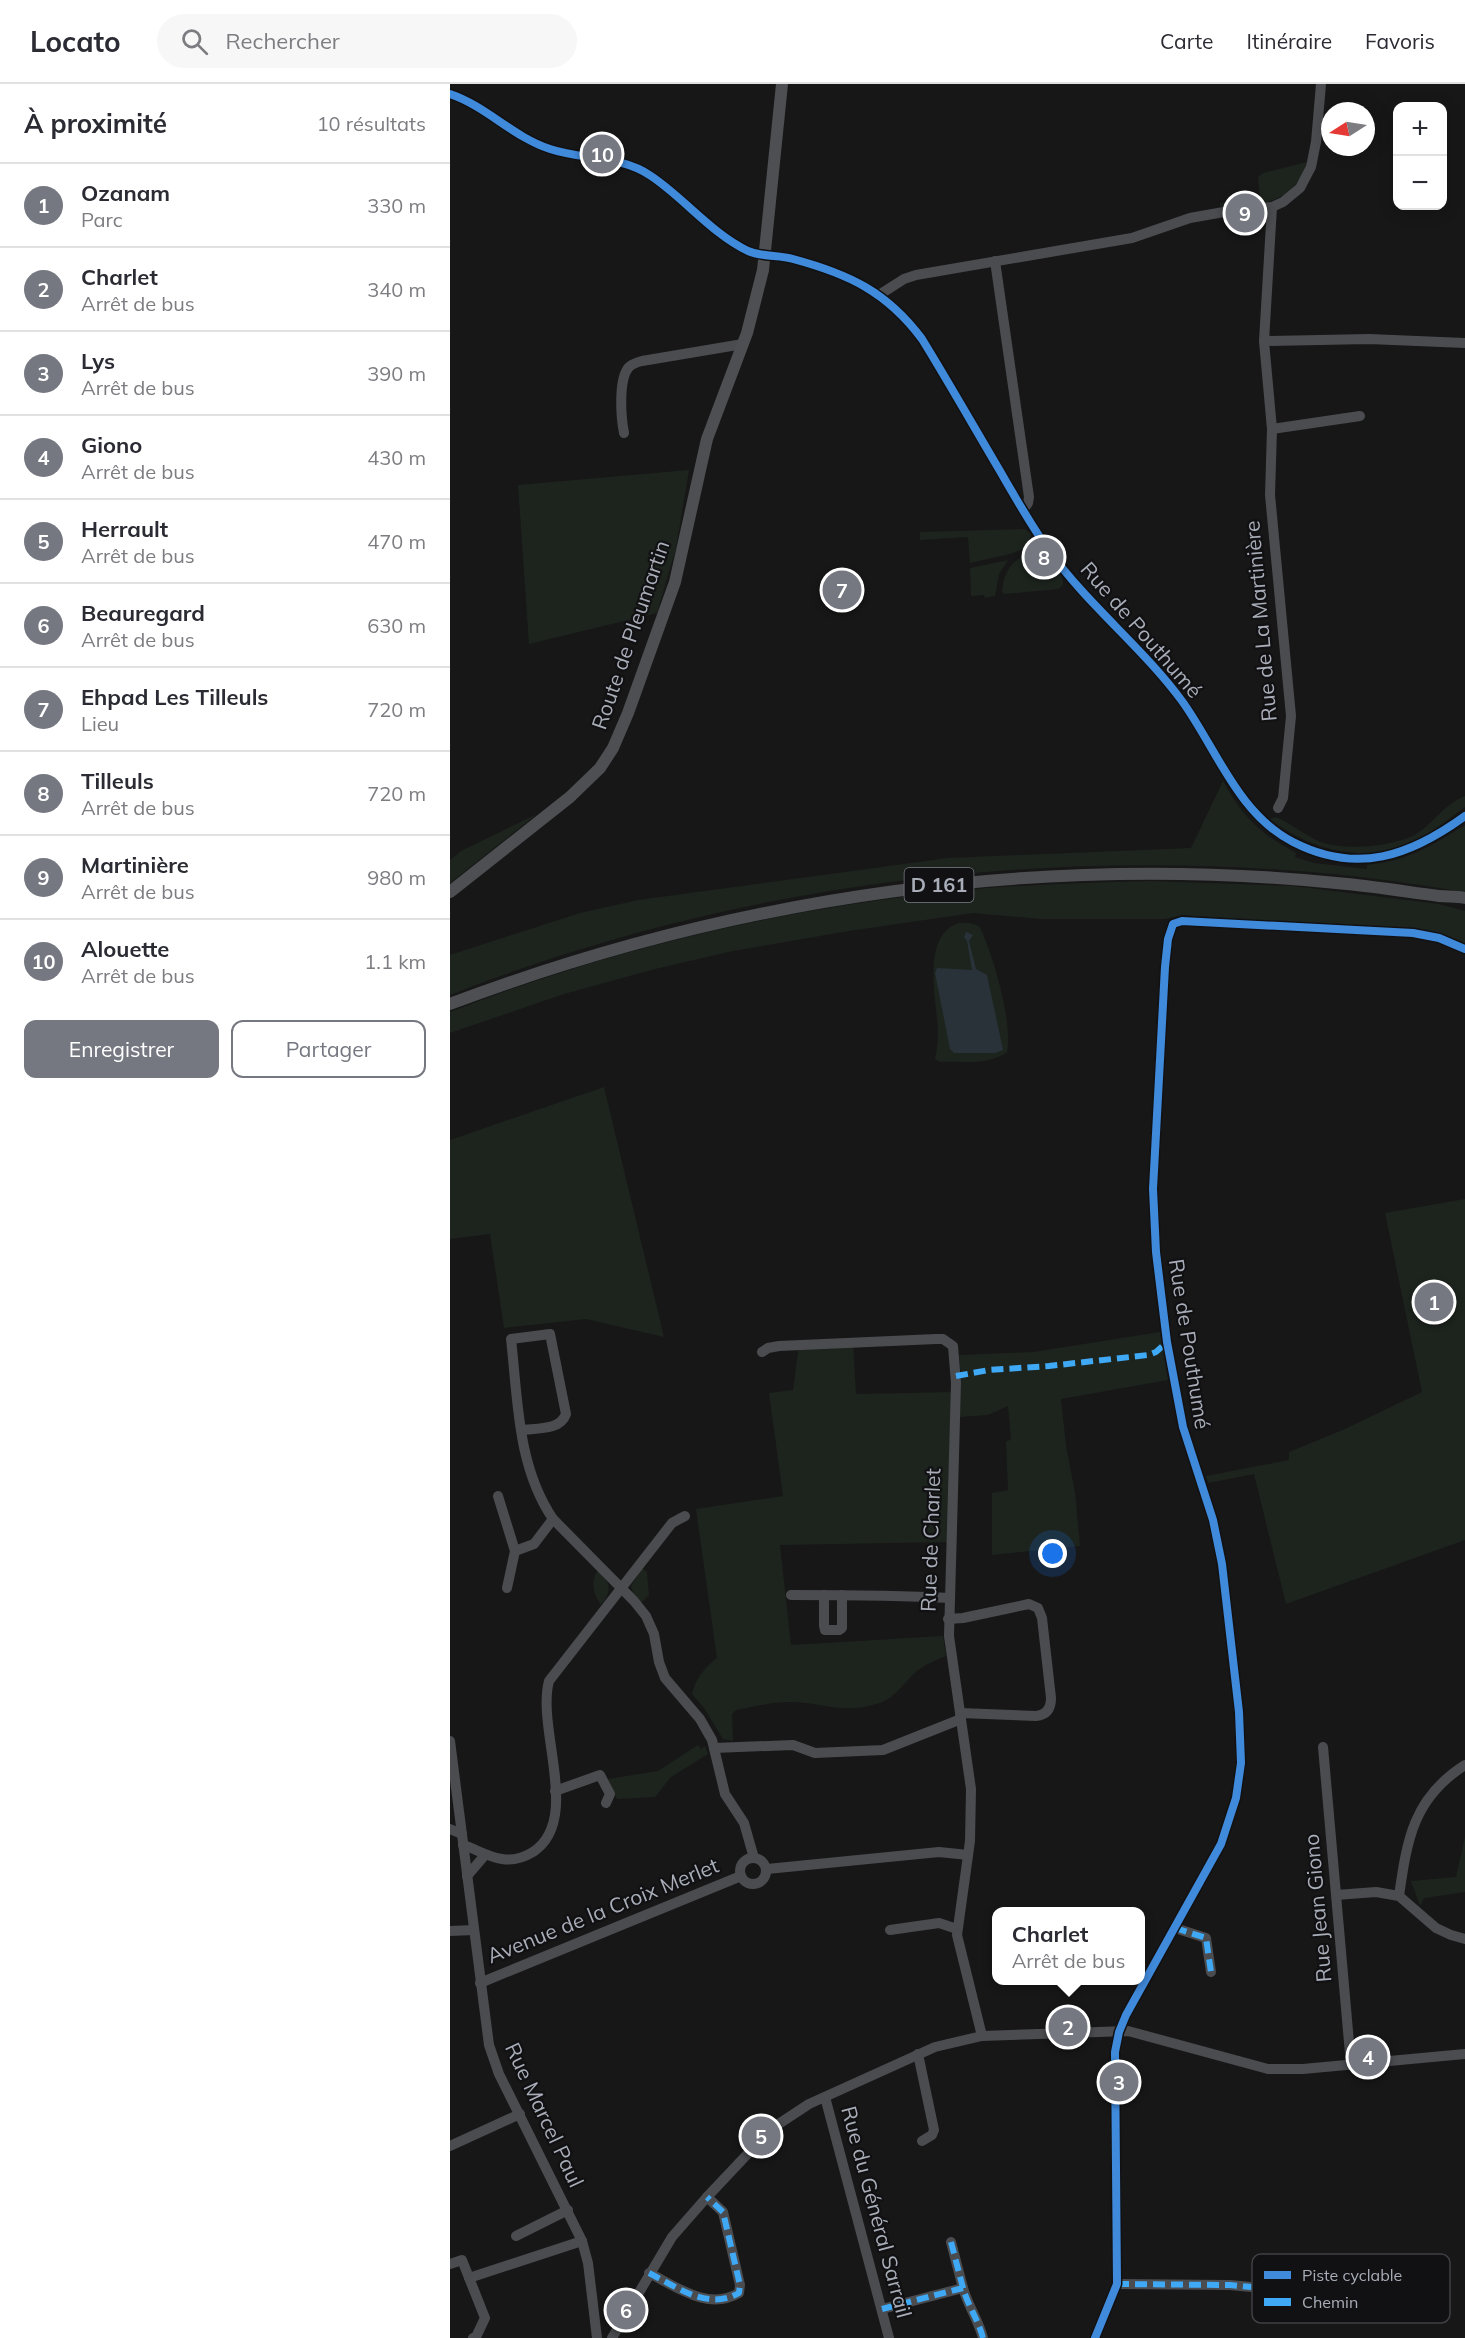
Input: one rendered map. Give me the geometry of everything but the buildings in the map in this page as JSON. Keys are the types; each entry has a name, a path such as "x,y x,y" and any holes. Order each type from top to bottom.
{"main road":[{"name":"Route de Pleumartin","path":"450,892 570,797 600,768 613,748 628,713 675,582 707,439 743,344 757,299 764,255 782,84"},
{"name":"D 161","path":"450,1004 572,961 670,933 823,901 942,885 1094,874 1214,875 1302,879 1465,898"},
{"name":"D 161","path":"1443,896 1465,905"}],"street":[{"path":"879,295 904,279 916,275 1140,236 1190,218 1272,207 1291,197 1306,178 1311,167 1316,142 1321,84"},
{"name":"Rue de Pouthumé","path":"450,94 472,104 531,141 549,149 626,164 650,175 725,237 749,251 790,258 828,269 856,281 896,309 922,339 1023,510 1064,570 1182,700 1246,802 1269,826 1285,838 1305,848 1332,856 1371,858 1414,848 1465,817"},
{"name":"Rue de La Martinière","path":"1272,207 1264,363 1272,429 1270,495 1291,716 1283,798 1278,808"},
{"path":"995,261 1029,497 1023,510"},
{"path":"1264,341 1369,339 1465,343"},
{"path":"624,433 622,386 624,375 630,367 642,361 743,344"},
{"path":"1272,429 1360,416"},
{"name":"Rue de Pouthumé","path":"1145,1984 1225,1833 1236,1798 1241,1749 1222,1564 1213,1520 1183,1427 1167,1342 1156,1252 1153,1189 1165,967 1169,932 1173,924 1182,921 1413,933 1440,938 1465,949"},
{"path":"521,1430 556,1425 564,1419 566,1414 550,1334 511,1339 521,1430 531,1478 553,1519 640,1607 646,1616 664,1678 700,1719 714,1748 724,1794 744,1823 754,1857 762,1861 766,1869 765,1878 758,1884 747,1883 741,1876 742,1863 754,1857"},
{"name":"Rue de Charlet","path":"762,1352 779,1346 943,1339 951,1343 955,1355 948,1619 950,1654 971,1782 968,1855 957,1929 958,1946 982,2036"},
{"path":"498,1496 515,1551 507,1588"},
{"path":"450,1829 484,1855 501,1859 516,1859 539,1848 553,1828 556,1819 547,1701 549,1681 672,1523 685,1516"},
{"path":"515,1551 534,1544 553,1519"},
{"path":"824,1595 824,1626 825,1630 829,1631 842,1628 842,1595"},
{"path":"791,1596 949,1598"},
{"path":"714,1748 793,1745 815,1753 883,1750 961,1716 1036,1716 1048,1710 1051,1698 1042,1618 1038,1608 1029,1604 948,1619"},
{"path":"450,1741 462,1839"},
{"name":"Rue Jean Giono","path":"1323,1747 1351,2066"},
{"path":"1399,1896 1408,1839 1421,1808 1441,1783 1465,1765"},
{"path":"555,1791 600,1775 610,1794 606,1803"},
{"name":"Rue Marcel Paul","path":"462,1839 489,2045 499,2074 582,2241 588,2263 597,2338"},
{"path":"766,1869 939,1852 968,1855"},
{"path":"467,1876 484,1855"},
{"name":"Avenue de la Croix Merlet","path":"480,1983 741,1876"},
{"path":"1336,1895 1376,1892 1399,1896 1436,1928 1465,1939"},
{"path":"890,1930 939,1923 957,1929"},
{"path":"1175,1928 1206,1938 1211,1972"},
{"path":"450,1931 474,1930"},
{"name":"Rue de Pouthumé","path":"1119,2032 1144,1985"},
{"path":"612,2338 672,2237 771,2130 795,2112 825,2097 941,2045 982,2036 1128,2031 1268,2069 1351,2066 1465,2054"},
{"path":"1095,2338 1118,2284 1116,2052 1119,2032"},
{"path":"918,2054 934,2130 932,2135 922,2140"},
{"name":"Rue du Général Sarrail","path":"825,2097 889,2338"},
{"path":"450,2146 520,2114"},
{"path":"649,2273 706,2300 739,2293 740,2288 724,2214 707,2197"},
{"path":"516,2236 568,2210"},
{"path":"469,2278 582,2241"},
{"path":"951,2241 966,2302 979,2324 983,2338"},
{"path":"450,2264 462,2260 485,2318 476,2337 473,2338"},
{"path":"1118,2284 1252,2287"},
{"path":"882,2309 963,2288"}],"shaded area":[{"path":"1307,162 1304,173 1293,188 1276,199 1246,206 1224,208 1220,206 1220,203 1260,198 1258,177 1263,173"},
{"path":"689,470 676,548 657,613 529,644 518,485"},
{"path":"1025,529 1031,534 1028,547 1010,554 970,563 968,537 920,540 920,532"},
{"path":"1034,552 1044,556 1054,565 1061,575 1063,585 1058,589 1005,594 1002,592 1007,571 1015,561"},
{"path":"1008,560 999,574 995,596 985,598 984,595 971,596 970,568"},
{"path":"1223,781 1253,823 1296,853 1295,857 1314,863 1367,869 1367,865 1395,860 1419,851 1465,825 1465,892 1388,880 1311,872 1202,866 1092,866 983,872 873,884 765,903 658,927 553,958 450,995 450,955 580,913 638,900 948,858 1191,848"},
{"path":"1465,796 1465,807 1428,834 1397,849 1378,852 1358,853 1320,846 1285,830 1270,819 1276,817 1326,844 1353,847 1382,845 1418,833 1452,803"},
{"path":"537,814 450,883 450,860 461,851"},
{"path":"1149,881 1293,886 1439,904 1465,911 1465,944 1448,936 1183,915 1165,919 1040,919 973,913 733,951 564,994 450,1033 450,1012 509,990 628,953 749,923 873,901 962,890"},
{"path":"959,923 979,926 990,953 1001,988 1007,1024 1007,1052 983,1061 940,1062 935,1059 938,1031 934,987 935,955 939,941 947,930"},
{"path":"966,932 973,935 969,941 976,969 987,975 1003,1050 995,1053 954,1053 950,1049 935,973 937,968 972,970 967,941 964,937"},
{"path":"604,1087 664,1337 586,1319 504,1328 490,1234 450,1239 450,1140"},
{"path":"1465,1199 1465,1540 1286,1604 1254,1474 1208,1483 1206,1476 1289,1460 1289,1452 1345,1429 1422,1392 1385,1213"},
{"path":"1160,1332 1168,1380 1061,1399 1066,1446 1075,1492 1080,1546 992,1555 992,1493 1008,1490 1006,1441 1011,1440 1008,1406 988,1415 960,1417 959,1355 1033,1352"},
{"path":"853,1342 856,1394 956,1392 950,1542 780,1545 791,1645 943,1636 946,1656 917,1671 890,1697 879,1703 845,1708 785,1702 736,1710 732,1714 733,1741 723,1739 704,1708 692,1694 701,1674 717,1658 696,1509 783,1496 769,1393 793,1390 799,1345"},
{"path":"642,1568 647,1572 649,1595 641,1603 633,1593 631,1586"},
{"path":"598,1570 608,1587 607,1595 601,1605 594,1588 594,1579"},
{"path":"698,1745 701,1749 705,1746 708,1754 671,1777 655,1797 617,1799 608,1779 658,1771"},
{"path":"1465,1837 1465,1892 1424,1898 1420,1906 1411,1881 1456,1877"}],"marked path":[{"path":"956,1376 989,1370 1148,1355 1156,1352 1167,1342"},
{"path":"1175,1928 1206,1938 1211,1972"},
{"path":"649,2273 682,2290 704,2298 727,2298 739,2293 740,2285 723,2212 707,2197"},
{"path":"951,2242 963,2288"},
{"path":"1117,2284 1252,2287"},
{"path":"882,2309 963,2288 983,2338"}],"cycle path":[{"path":"450,94 476,106 537,144 563,152 627,164 639,169 663,185 735,244 748,251 793,259 832,271 865,287 895,309 922,339 1024,513 1050,552 1082,591 1167,682 1194,719 1243,797 1257,815 1274,830 1293,842 1317,852 1361,859 1403,851 1424,842 1465,816"},
{"path":"1145,1981 1221,1844 1236,1798 1241,1763 1239,1712 1222,1564 1213,1520 1183,1427 1167,1342 1156,1252 1153,1189 1168,939 1173,924 1182,921 1413,933 1439,938 1465,949"},
{"path":"1095,2338 1117,2284 1115,2052 1119,2032 1126,2015 1143,1985"}],"place":[{"name":"Alouette","path":"602,154"},
{"name":"Martinière","path":"1245,213"},
{"name":"Tilleuls","path":"1044,557"},
{"name":"Ehpad Les Tilleuls","path":"842,590"},
{"name":"Ozanam","path":"1434,1302"},
{"name":"Charlet","path":"1068,2027"},
{"name":"Giono","path":"1368,2057"},
{"name":"Lys","path":"1119,2082"},
{"name":"Herrault","path":"761,2136"},
{"name":"Beauregard","path":"626,2310"}]}
